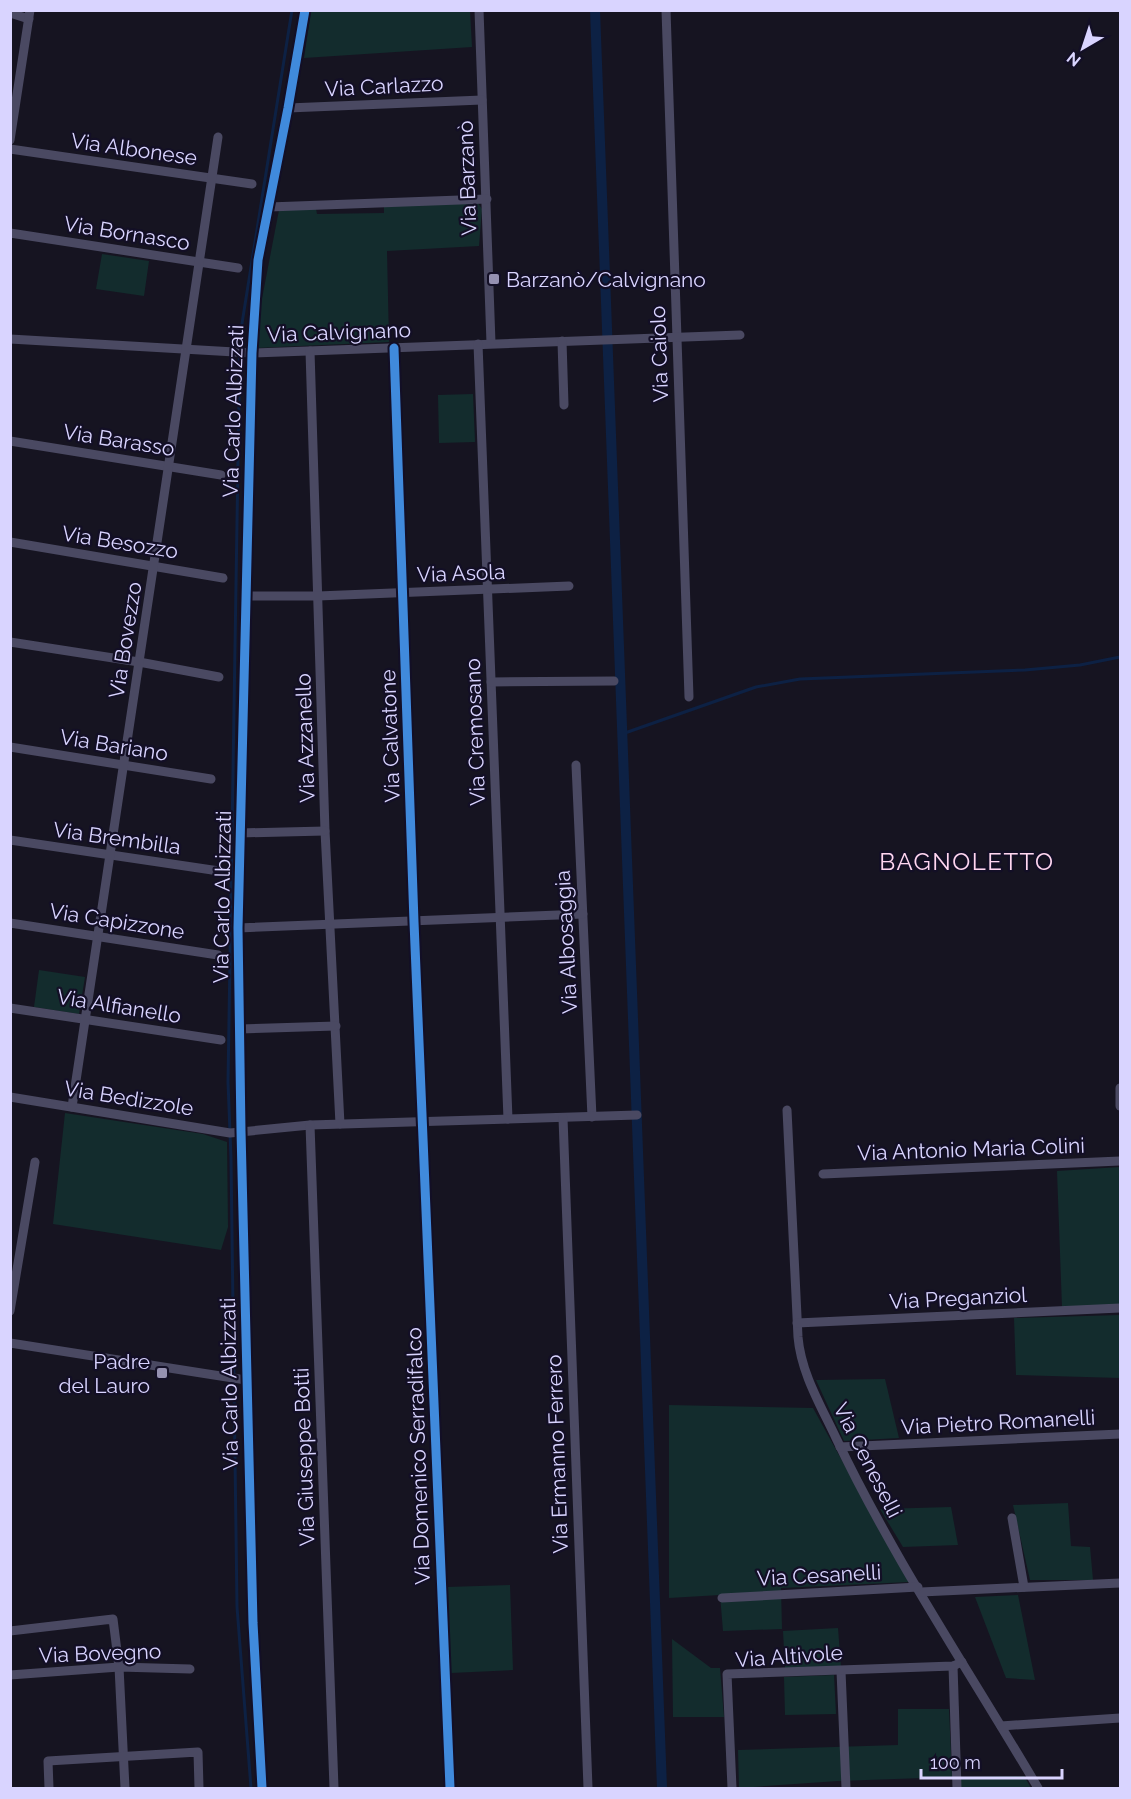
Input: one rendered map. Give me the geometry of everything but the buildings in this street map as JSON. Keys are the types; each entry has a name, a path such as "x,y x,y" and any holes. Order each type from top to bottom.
{"street":[{"name":"Via Carlo Albizzati","path":"262,1788 253,1623 246,1380 238,928 240,833 252,353 258,260 305,10"},
{"name":"Via Barzanò","path":"479,10 491,343"},
{"name":"Via Caiolo","path":"666,10 689,697"},
{"path":"10,14 30,15 10,140"},
{"name":"Via Carlazzo","path":"288,108 482,100"},
{"name":"Via Bovezzo","path":"72,1107 218,137"},
{"name":"Via Albonese","path":"10,149 252,184"},
{"path":"269,207 487,199"},
{"name":"Via Bornasco","path":"10,233 238,268"},
{"name":"Via Calvignano","path":"10,339 252,353 740,335"},
{"path":"562,341 564,405"},
{"name":"Via Cremosano","path":"478,344 508,1119"},
{"name":"Via Calvatone","path":"394,348 422,1123"},
{"name":"Via Azzanello","path":"310,351 326,831 340,1124"},
{"name":"Via Barasso","path":"10,441 221,475"},
{"name":"Via Besozzo","path":"10,542 223,579"},
{"name":"Via Asola","path":"246,596 318,596 569,586"},
{"path":"10,642 219,677"},
{"path":"491,682 614,681"},
{"name":"Via Bariano","path":"10,747 211,779"},
{"name":"Via Albosaggia","path":"576,765 592,1118"},
{"path":"240,833 326,831"},
{"name":"Via Brembilla","path":"10,840 219,871"},
{"path":"238,928 584,914"},
{"name":"Via Capizzone","path":"10,923 218,955"},
{"name":"Via Alfianello","path":"10,1008 221,1040"},
{"path":"240,1029 336,1026"},
{"path":"1120,1088 1120,1106"},
{"name":"Via Bedizzole","path":"10,1097 219,1132 310,1125 637,1115"},
{"name":"Via Ceneselli","path":"787,1110 797,1323 799,1346 805,1371 879,1523 919,1590 958,1664 1001,1726 1038,1788"},
{"name":"Via Ermanno Ferrero","path":"563,1118 588,1788"},
{"name":"Via Domenico Serradifalco","path":"422,1123 450,1788"},
{"name":"Via Giuseppe Botti","path":"310,1125 334,1788"},
{"name":"Via Antonio Maria Colini","path":"823,1174 1120,1161"},
{"path":"10,1311 35,1162"},
{"name":"Via Preganziol","path":"797,1323 1120,1308"},
{"path":"10,1343 246,1380"},
{"name":"Via Pietro Romanelli","path":"840,1447 1120,1434"},
{"path":"1012,1518 1024,1587"},
{"name":"Via Cesanelli","path":"722,1598 1120,1583"},
{"path":"10,1631 113,1619 118,1667 124,1788"},
{"path":"957,1788 958,1664"},
{"name":"Via Altivole","path":"732,1788 727,1674 841,1671 958,1664"},
{"name":"Via Bovegno","path":"10,1675 118,1667 190,1669"},
{"path":"841,1671 846,1788"},
{"path":"1001,1726 1120,1718"},
{"path":"49,1788 48,1761 198,1752 199,1788"}],"green space":[{"path":"311,11 470,11 472,47 304,58"},
{"path":"478,203 482,209 479,246 387,251 389,342 256,348 260,309 279,210 316,209 317,214 384,213 384,206"},
{"path":"102,254 149,261 144,296 96,289"},
{"path":"473,394 475,442 439,443 438,395"},
{"path":"39,970 85,977 79,1014 34,1007"},
{"path":"65,1113 203,1134 227,1142 228,1227 221,1250 53,1224"},
{"path":"1120,1167 1120,1306 1062,1307 1057,1171"},
{"path":"1120,1315 1120,1378 1016,1375 1014,1318"},
{"path":"885,1379 899,1438 844,1441 816,1380"},
{"path":"669,1405 813,1408 909,1582 781,1588 782,1629 723,1631 720,1595 669,1598"},
{"path":"1068,1503 1071,1546 1090,1547 1093,1580 1030,1580 1013,1505"},
{"path":"951,1507 958,1545 903,1547 880,1509"},
{"path":"510,1585 513,1670 451,1673 447,1587"},
{"path":"1018,1595 1035,1680 1006,1678 975,1597"},
{"path":"838,1628 841,1667 785,1668 783,1631"},
{"path":"672,1639 711,1668 720,1668 724,1717 673,1717"},
{"path":"834,1675 836,1714 785,1715 784,1677"},
{"path":"898,1709 949,1709 952,1777 838,1781 739,1788 738,1750 898,1745"},
{"path":"1024,1776 1031,1788 961,1788 960,1777"}],"waterway":[{"path":"251,1788 237,1607 228,1082 240,336 292,10"},
{"path":"595,10 662,1788"},
{"path":"622,734 756,687 800,679 1025,670 1080,665 1120,657"}],"cycle path":[{"path":"262,1788 253,1623 238,928 252,353 258,260 305,10"},
{"path":"394,348 414,922 450,1788"}],"place":[{"name":"Barzanò/Calvignano","path":"494,279"},
{"name":"Padre del Lauro","path":"162,1373"}],"district":[{"name":"BAGNOLETTO","path":"967,861"}]}
